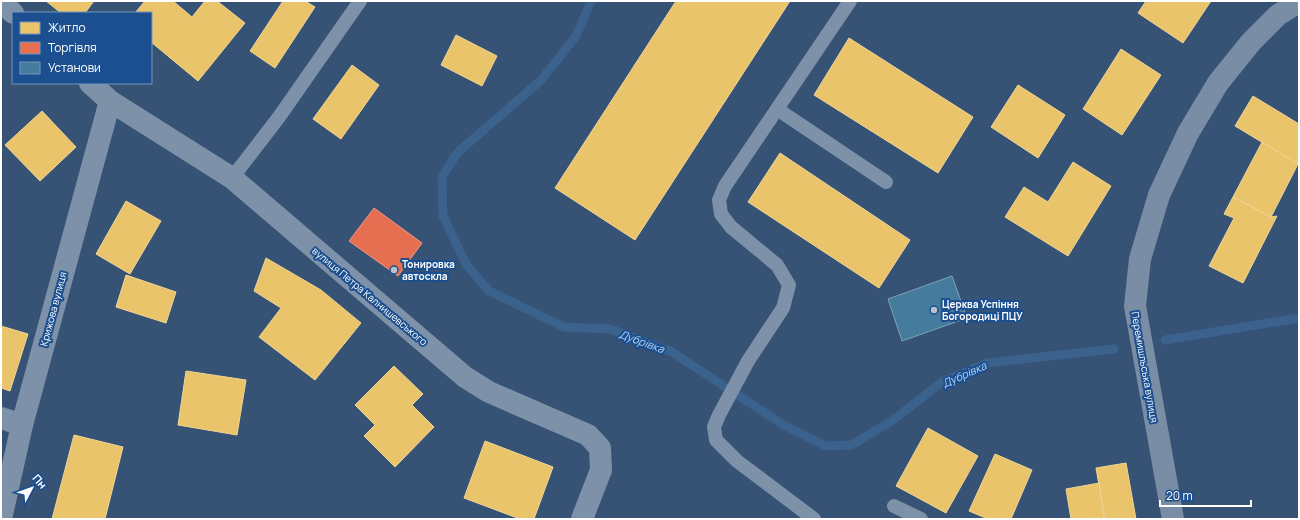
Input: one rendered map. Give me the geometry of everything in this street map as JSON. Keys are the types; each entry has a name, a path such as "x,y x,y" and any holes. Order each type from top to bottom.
{"main road":[{"name":"Перемишльська вулиця","path":"1173,519 1135,306 1140,259 1159,196 1188,133 1218,83 1251,42 1278,15 1299,2"}],"street":[{"path":"1,2 12,12"},
{"name":"вулиця Петра Калнишевського","path":"91,84 110,101 232,178 465,377 489,392 588,435 600,448 601,470 582,519"},
{"name":"Крижова вулиця","path":"1,519 22,425 110,101"},
{"path":"1,418 22,425"}],"lane":[{"path":"232,178 279,117 360,1"},
{"path":"814,519 737,461 716,440 714,427 719,415 748,362 783,308 789,285 777,265 731,227 721,214 719,200 725,186 850,1"},
{"path":"777,109 886,182"},
{"path":"894,506 921,519"}],"building: Житло":[{"path":"46,1 94,1 86,12 60,12"},
{"path":"145,1 173,1 192,17 205,1 217,1 245,23 198,81 152,43 152,12 136,12"},
{"path":"283,1 305,1 315,7 275,68 250,51"},
{"path":"676,1 790,1 635,240 555,188"},
{"path":"1146,1 1211,1 1183,43 1138,13"},
{"path":"456,35 497,56 482,86 441,65"},
{"path":"849,38 973,117 938,173 814,95"},
{"path":"1121,49 1161,75 1122,135 1083,109"},
{"path":"352,65 379,85 341,139 313,119"},
{"path":"1018,85 1065,115 1038,158 991,127"},
{"path":"1253,96 1299,124 1298,164 1235,126"},
{"path":"42,111 76,147 40,181 5,145"},
{"path":"1262,142 1298,164 1271,217 1233,197"},
{"path":"780,153 910,240 879,288 748,202"},
{"path":"1073,162 1111,186 1068,256 1005,217 1024,187 1048,202"},
{"path":"1233,197 1271,217 1277,216 1243,283 1209,266 1234,218 1224,214"},
{"path":"126,201 161,221 130,274 96,254"},
{"path":"266,258 321,290 361,323 315,380 259,337 281,308 254,291"},
{"path":"126,275 176,292 166,323 116,307"},
{"path":"1,326 28,334 10,391 1,388"},
{"path":"394,366 423,394 412,405 434,427 395,467 364,436 375,425 355,405"},
{"path":"186,371 246,380 237,435 178,425"},
{"path":"928,428 978,456 946,513 896,486"},
{"path":"74,435 123,447 105,519 52,519"},
{"path":"485,441 553,467 534,519 520,519 464,498"},
{"path":"995,454 1032,470 1011,519 988,519 969,511"},
{"path":"1126,463 1136,519 1105,519 1096,468"},
{"path":"1099,483 1104,518 1071,519 1066,489"}],"building: Торгівля":[{"path":"374,208 422,243 398,276 349,241"}],"building: Установи":[{"path":"952,276 967,318 902,341 888,299"}],"waterway":[{"name":"Дубрівка","path":"591,1 576,36 541,80 457,153 442,177 443,216 466,264 489,291 564,327 610,329 672,352 782,424 826,446 852,445 893,420 942,382 987,363 1114,349"},
{"name":"Дубрівка","path":"1165,340 1299,318"}],"place":[{"name":"Тонировка автоскла","path":"394,270"},
{"name":"Церква Успіння Богородиці ПЦУ","path":"934,310"}]}
